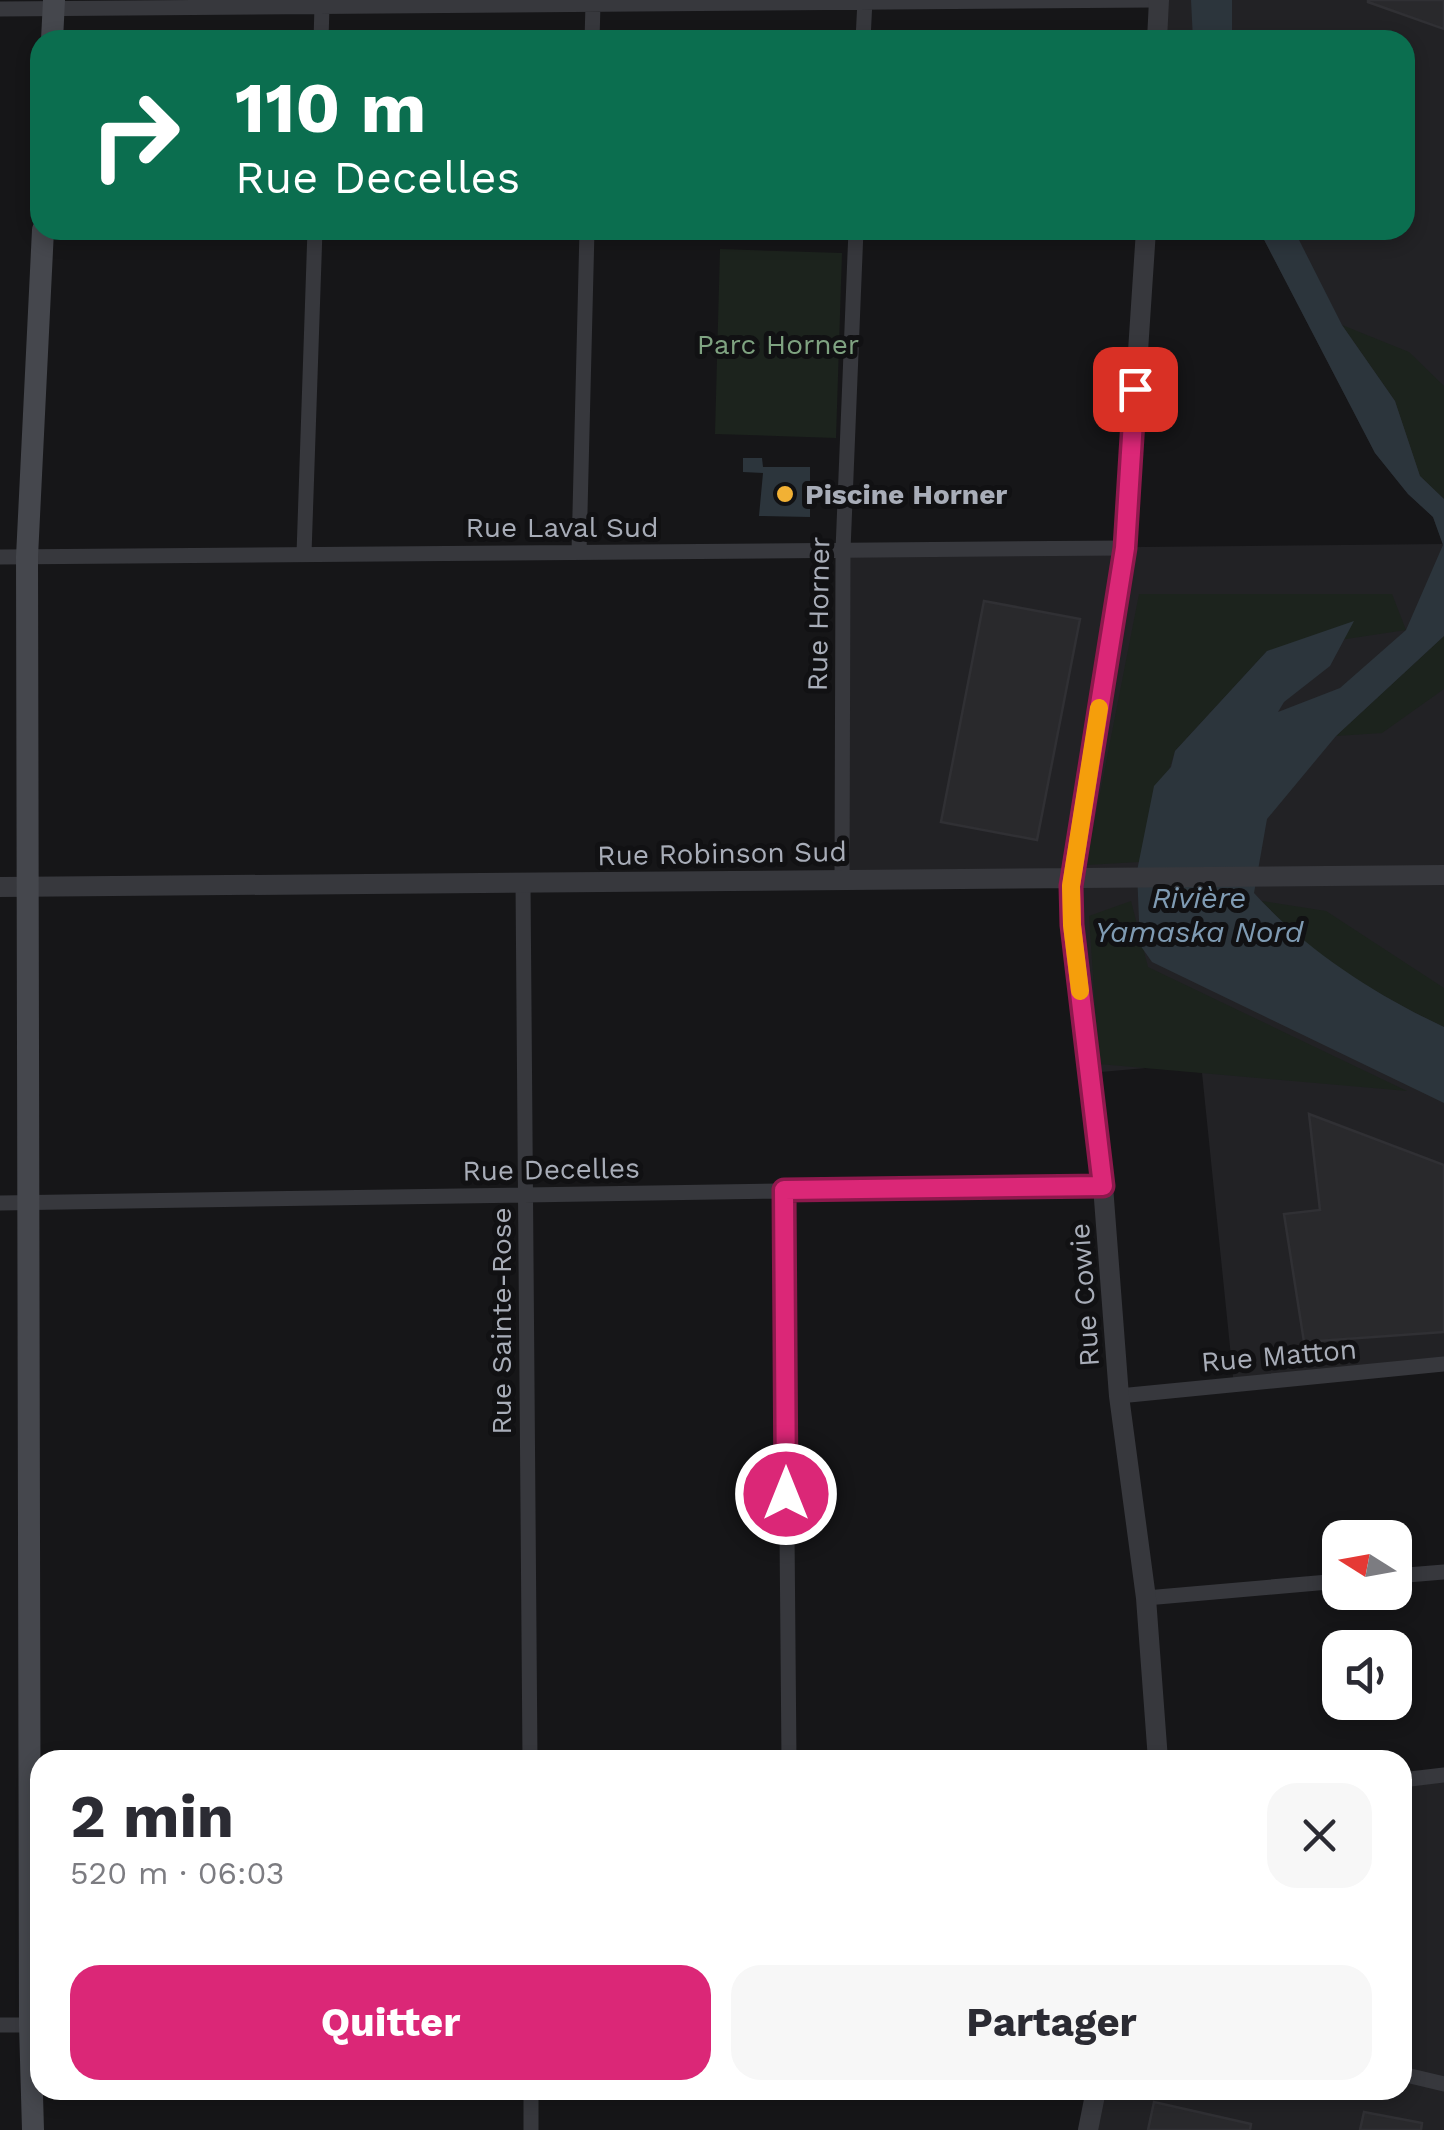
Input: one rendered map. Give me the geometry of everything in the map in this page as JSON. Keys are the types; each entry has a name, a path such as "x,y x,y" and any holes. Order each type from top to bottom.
{"main road":[{"path":"53,30 54,4"},
{"path":"32,1750 27,557 43,240"},
{"path":"33,2130 34,2100"}],"street":[{"path":"0,8 54,4 1157,0 1157,30"},
{"path":"864,30 865,1"},
{"path":"592,30 593,4"},
{"path":"321,30 322,6"},
{"path":"304,554 315,240"},
{"path":"579,552 587,240"},
{"name":"Rue Horner","path":"842,880 843,550 856,240"},
{"name":"Rue Cowie","path":"1145,240 1125,548 1082,877 1072,925 1103,1186 1119,1396 1146,1598 1157,1750"},
{"name":"Rue Laval Sud","path":"0,557 1125,548"},
{"name":"Rue Robinson Sud","path":"0,887 1444,874"},
{"name":"Rue Sainte-Rose","path":"523,882 530,1750"},
{"name":"Rue Decelles","path":"0,1203 1103,1186"},
{"path":"784,1190 788,1750"},
{"name":"Rue Matton","path":"1119,1396 1444,1364"},
{"path":"1412,1575 1444,1572"},
{"path":"1146,1598 1322,1583"},
{"path":"1412,1779 1444,1776"},
{"path":"0,2025 30,2025"},
{"path":"1412,2076 1444,2084"},
{"path":"531,2130 532,2100"},
{"path":"1088,2130 1094,2100"}],"shaded area":[{"path":"1159,0 1444,0 1444,1365 1234,1386 1201,1063 1090,1073 1072,878 842,879 843,550 1443,544 1433,517 1408,494 1375,453 1264,240 1415,240 1415,30 1158,30"},
{"path":"1444,1775 1444,2130 1088,2130 1094,2100 1412,2100 1412,1779"}],"green space":[{"name":"Parc Horner","path":"720,249 842,253 836,438 715,434"},
{"path":"1342,325 1409,352 1444,386 1444,499 1420,476 1395,401"},
{"path":"1139,594 1392,594 1406,630 1267,651 1175,751 1139,862 1086,865"},
{"path":"1444,636 1444,689 1382,733 1336,736"},
{"path":"1131,901 1148,967 1407,1091 1099,1064 1089,916"},
{"path":"1262,901 1326,911 1444,988 1444,1027 1347,973 1302,939"}],"water":[{"path":"1191,0 1232,0 1232,30 1192,30"},
{"name":"Rivière Yamaska Nord","path":"1264,240 1299,240 1342,325 1395,401 1420,476 1444,499 1444,636 1336,736 1267,819 1254,893 1342,969 1444,1027 1444,1103 1152,962 1140,945 1137,871 1154,786 1171,767 1175,751 1267,651 1354,621 1330,666 1284,702 1278,712 1340,688 1406,630 1443,545 1433,517 1408,494 1375,453"},
{"name":"Piscine Horner","path":"743,458 762,458 763,467 810,467 810,517 759,516 763,473 743,472"}],"building":[{"path":"1444,0 1444,29 1368,2"},
{"path":"984,601 1080,619 1037,840 941,822"},
{"path":"1309,1114 1444,1165 1444,1332 1304,1342 1284,1214 1320,1210"},
{"path":"1154,2102 1251,2124 1250,2130 1148,2130"},
{"path":"1364,2112 1422,2123 1421,2130 1360,2130"}],"slow traffic":[{"path":"1080,991 1071,886 1099,708"}],"place":[{"name":"Piscine Horner","path":"785,494"}],"route":[{"path":"786,1494 784,1190 1103,1186 1072,925 1071,886 1125,548 1135,389"}]}
